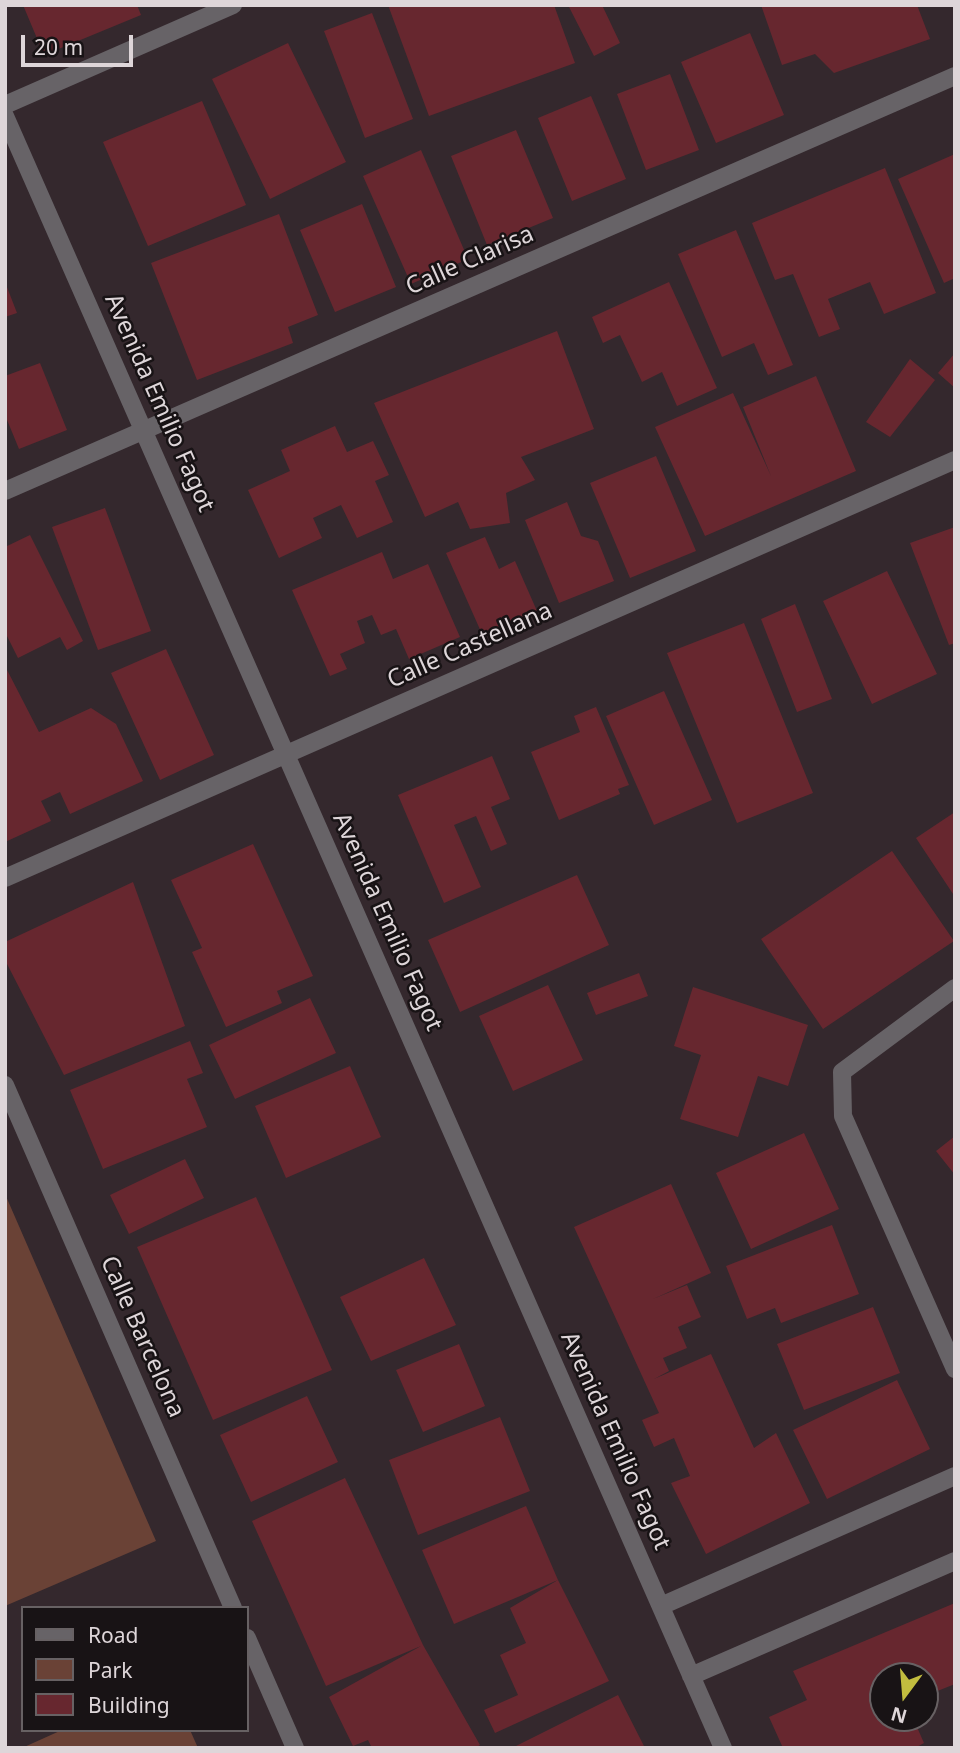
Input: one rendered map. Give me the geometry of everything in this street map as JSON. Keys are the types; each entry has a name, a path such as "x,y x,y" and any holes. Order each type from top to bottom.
{"street":[{"path":"5,105 233,5"},
{"name":"Calle Clarisa","path":"5,491 955,76"},
{"name":"Avenida Emilio Fagot","path":"5,116 723,1748"},
{"name":"Calle Castellana","path":"5,878 955,460"},
{"path":"955,988 842,1072 843,1115 955,1369"},
{"name":"Calle Barcelona","path":"5,1085 232,1606"},
{"path":"660,1606 955,1476"},
{"path":"691,1676 955,1562"},
{"path":"248,1640 295,1748"}],"green space":[{"path":"5,1194 156,1541 5,1606"},
{"path":"58,1732 191,1732 198,1748 22,1748"}],"building":[{"path":"23,5 137,5 141,15 44,55"},
{"path":"388,5 554,5 575,63 429,116"},
{"path":"568,5 602,5 620,43 594,56"},
{"path":"761,5 917,5 930,39 834,73 815,54 782,65"},
{"path":"372,13 413,119 365,138 324,31"},
{"path":"750,33 784,115 716,143 681,62"},
{"path":"288,43 346,162 270,199 212,79"},
{"path":"670,74 699,150 646,170 617,94"},
{"path":"591,96 626,179 572,201 538,118"},
{"path":"202,101 246,205 148,246 103,142"},
{"path":"516,130 553,218 487,245 451,156"},
{"path":"421,150 468,259 411,284 363,176"},
{"path":"955,154 955,278 944,283 898,179"},
{"path":"885,168 936,293 884,314 870,282 828,299 840,329 819,337 793,274 775,280 752,223"},
{"path":"362,204 396,287 335,312 300,230"},
{"path":"279,214 318,315 288,327 293,343 197,380 151,263"},
{"path":"736,230 793,365 768,375 754,343 722,357 678,254"},
{"path":"5,282 17,313 5,317"},
{"path":"669,282 717,388 677,406 662,372 642,382 620,335 603,343 592,317"},
{"path":"557,331 594,429 521,457 535,480 506,493 510,523 470,529 458,502 425,517 374,403"},
{"path":"955,353 955,388 938,373"},
{"path":"910,359 935,380 890,437 866,422"},
{"path":"40,363 67,430 19,449 5,415 5,376"},
{"path":"816,376 856,471 705,536 655,427 733,393 771,476 743,407"},
{"path":"335,426 347,452 373,441 389,475 375,481 393,522 357,538 341,505 313,518 322,538 279,558 248,490 290,471 281,450"},
{"path":"656,456 696,551 630,578 590,483"},
{"path":"567,502 581,536 598,541 614,581 559,603 525,520"},
{"path":"105,508 151,631 98,650 52,527"},
{"path":"955,527 955,643 949,645 910,543"},
{"path":"30,535 83,641 67,650 60,637 18,658 5,632 5,547"},
{"path":"485,537 499,569 515,561 537,611 482,634 446,553"},
{"path":"382,552 393,579 428,564 460,637 409,659 396,629 381,635 372,615 357,621 365,643 340,654 347,669 330,676 292,590"},
{"path":"887,571 937,674 872,704 823,601"},
{"path":"795,604 832,699 797,712 761,619"},
{"path":"744,623 813,793 737,823 667,653"},
{"path":"166,649 214,755 160,780 111,673"},
{"path":"5,666 39,732 91,708 116,724 143,781 70,814 60,792 41,801 51,821 5,842"},
{"path":"664,691 712,800 654,825 606,716"},
{"path":"596,707 629,785 618,789 620,794 559,820 531,752 580,732 574,716"},
{"path":"492,756 510,799 491,807 507,844 491,851 476,816 454,825 481,887 444,903 398,795"},
{"path":"955,812 955,897 916,838"},
{"path":"253,844 313,976 277,991 282,1003 226,1027 192,952 202,948 171,880"},
{"path":"892,851 954,941 823,1029 761,939"},
{"path":"577,875 609,945 460,1012 428,940"},
{"path":"133,882 185,1026 64,1075 5,960 5,942"},
{"path":"639,973 648,996 596,1015 587,993"},
{"path":"548,985 583,1060 513,1091 479,1016"},
{"path":"693,987 808,1025 788,1086 758,1076 738,1137 680,1119 701,1055 674,1046"},
{"path":"310,998 336,1053 235,1099 209,1045"},
{"path":"190,1041 203,1073 187,1079 207,1127 103,1169 70,1090"},
{"path":"350,1066 381,1137 286,1178 255,1106"},
{"path":"804,1133 839,1209 751,1249 716,1173"},
{"path":"955,1136 955,1175 936,1151"},
{"path":"185,1159 204,1198 129,1234 110,1195"},
{"path":"671,1184 711,1273 653,1299 687,1285 701,1317 678,1327 687,1348 663,1358 669,1371 654,1379 711,1354 754,1448 776,1433 810,1503 706,1554 671,1483 690,1476 674,1438 654,1447 642,1420 659,1413 574,1227"},
{"path":"256,1197 332,1370 213,1420 137,1247"},
{"path":"832,1225 859,1294 781,1323 775,1308 747,1319 726,1266"},
{"path":"424,1258 456,1325 371,1361 340,1297"},
{"path":"873,1307 900,1373 804,1410 777,1344"},
{"path":"459,1344 485,1406 423,1432 396,1370"},
{"path":"897,1380 930,1449 827,1499 793,1430"},
{"path":"307,1396 338,1462 251,1502 220,1435"},
{"path":"500,1417 530,1491 418,1535 389,1460"},
{"path":"345,1478 423,1645 480,1745 475,1748 372,1748 368,1740 353,1746 329,1697 421,1646 326,1686 252,1521"},
{"path":"526,1506 558,1580 454,1624 422,1550"},
{"path":"558,1580 609,1681 495,1733 484,1710 518,1695 500,1655 526,1643 510,1608"},
{"path":"955,1603 955,1684 939,1690 939,1662 869,1662 869,1732 919,1732 924,1743 915,1748 783,1748 769,1717 807,1700 793,1671"},
{"path":"618,1695 645,1748 512,1748"}]}
